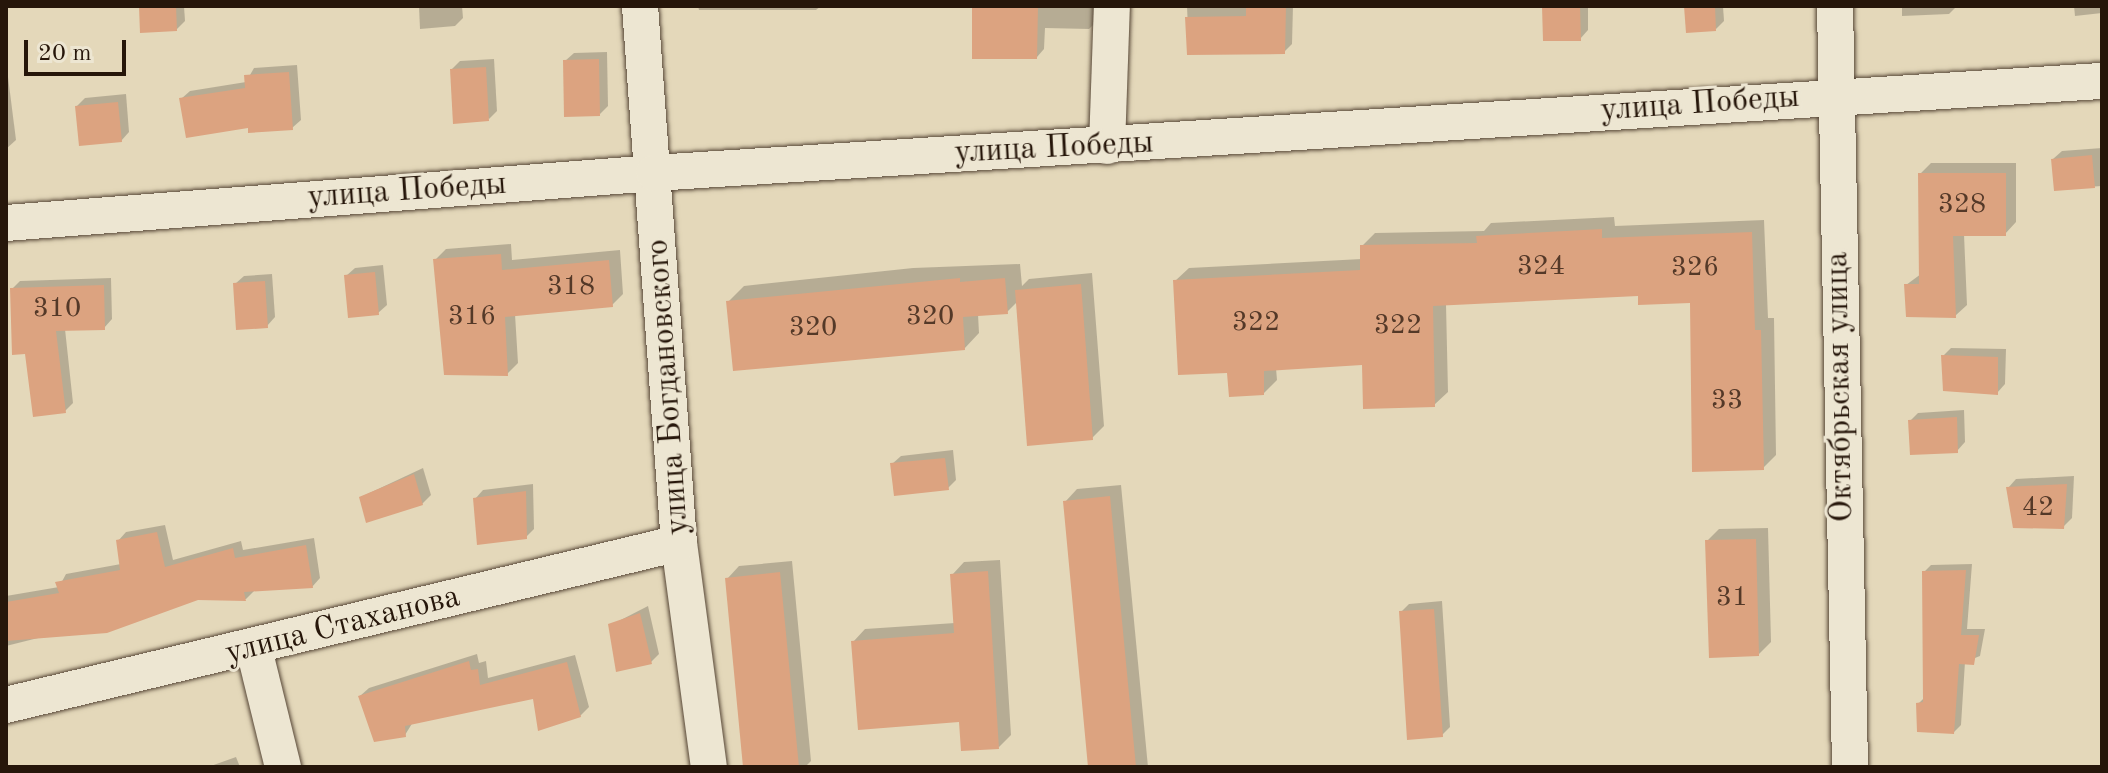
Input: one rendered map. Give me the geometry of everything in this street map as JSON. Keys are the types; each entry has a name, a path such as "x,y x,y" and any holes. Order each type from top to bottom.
{"street":[{"name":"улица Богдановского","path":"640,6 679,543 709,767"},
{"path":"1107,146 1112,6"},
{"name":"Октябрьская улица","path":"1835,6 1834,96 1850,767"},
{"name":"улица Победы","path":"6,223 654,173 2102,81"},
{"name":"улица Стаханова","path":"6,705 254,649 679,543"},
{"path":"254,649 283,767"}],"building":[{"path":"139,6 176,6 177,31 140,33"},
{"path":"972,6 1038,6 1037,59 972,59"},
{"path":"1246,6 1286,6 1285,54 1187,55 1185,17 1246,16"},
{"path":"1542,6 1580,6 1581,41 1543,41"},
{"path":"1684,6 1715,6 1716,31 1686,33"},
{"path":"599,59 600,116 564,117 563,60"},
{"path":"486,67 489,121 453,124 450,69"},
{"path":"289,72 293,130 248,133 248,128 186,138 179,98 245,88 244,75"},
{"path":"118,102 122,142 79,146 75,106"},
{"path":"2092,155 2095,188 2054,191 2051,159"},
{"path":"1918,173 2006,173 2006,236 1953,236 1956,318 1906,317 1904,284 1919,284"},
{"path":"1602,229 1602,238 1752,232 1755,330 1761,330 1764,470 1692,472 1690,303 1638,305 1638,296 1433,306 1435,407 1363,409 1362,365 1264,371 1264,395 1229,397 1227,373 1178,375 1173,280 1360,270 1360,245 1477,243 1476,236"},
{"path":"501,254 502,270 609,260 613,307 505,317 508,376 444,375 433,259"},
{"path":"375,272 379,315 348,318 344,275"},
{"path":"960,278 960,282 1005,278 1008,314 963,317 965,350 733,371 726,301"},
{"path":"265,281 268,328 236,330 233,283"},
{"path":"1081,284 1093,440 1027,446 1015,290"},
{"path":"104,285 105,330 56,331 66,413 33,417 25,354 12,355 10,288"},
{"path":"1941,355 1998,357 1998,395 1943,391"},
{"path":"1957,417 1958,453 1910,455 1908,420"},
{"path":"945,458 949,490 894,496 890,463"},
{"path":"414,474 423,505 366,523 359,497"},
{"path":"2067,484 2064,529 2013,528 2006,487"},
{"path":"526,491 527,539 477,545 473,498"},
{"path":"1110,496 1136,767 1088,767 1063,501"},
{"path":"157,532 165,567 233,548 235,558 306,545 313,588 244,592 246,601 198,600 107,633 6,641 6,602 59,593 55,582 120,570 116,540"},
{"path":"1756,539 1759,656 1709,658 1705,540"},
{"path":"1966,570 1961,635 1979,635 1974,665 1959,664 1954,734 1917,732 1916,703 1923,702 1922,571"},
{"path":"988,571 999,749 961,751 959,722 858,730 851,641 954,633 950,574"},
{"path":"780,572 799,767 743,767 725,578"},
{"path":"1434,609 1443,737 1407,740 1399,611"},
{"path":"640,613 652,664 616,672 608,624"},
{"path":"469,661 471,670 478,669 480,685 567,662 581,717 538,731 533,699 405,726 406,737 374,742 358,696"}]}
